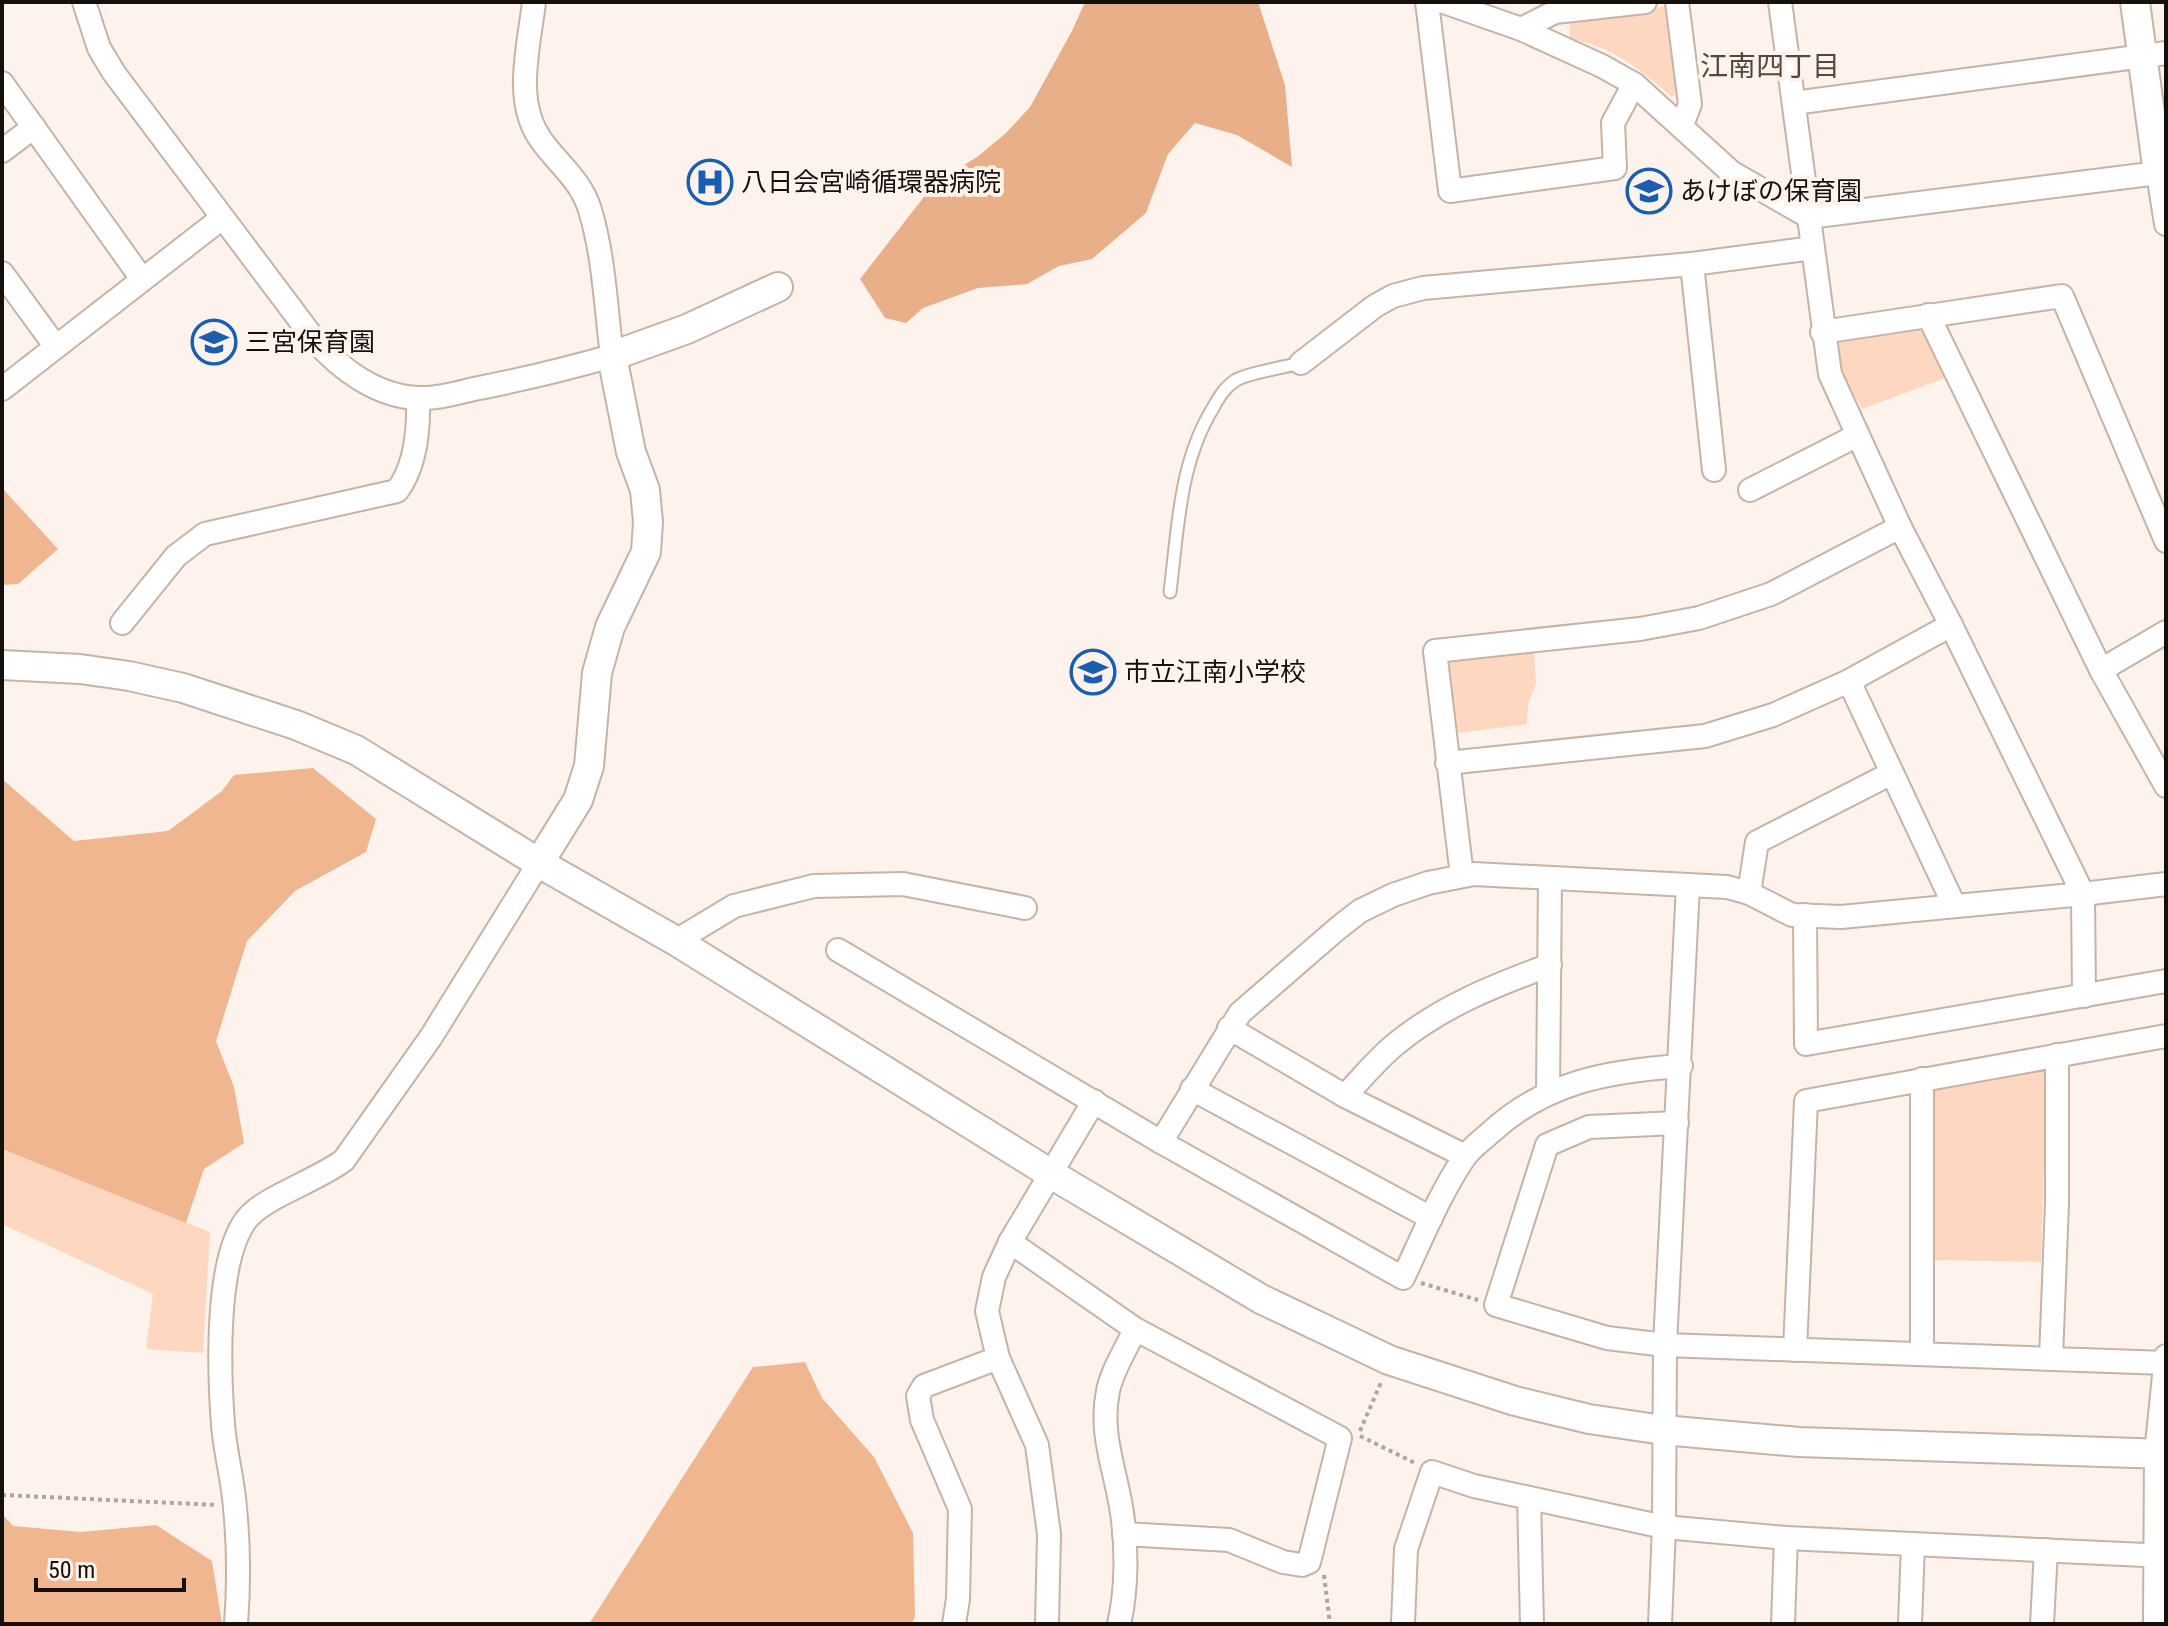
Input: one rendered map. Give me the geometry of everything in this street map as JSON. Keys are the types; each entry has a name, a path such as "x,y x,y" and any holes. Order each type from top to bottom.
{"street":[{"path":"84,2 99,48 114,73 222,218 332,360 356,378 370,384 418,398 528,379 612,356 687,329 778,287"},
{"path":"236,1624 240,1571 235,1506 223,1424 221,1323 224,1282 237,1235 247,1217 274,1199 330,1172 344,1160 431,1037 578,800 589,766 597,673 610,627 646,552 648,522 645,490 631,452 612,356 590,209 577,181 542,142 529,121 524,91 534,2"},
{"path":"1427,2 1450,191 1615,168 1613,123 1634,84"},
{"path":"1444,2 1521,29 1634,84 1731,172 1809,217 2162,173"},
{"path":"1521,29 1555,12 1645,2"},
{"path":"1677,2 1690,104 1682,125"},
{"path":"1780,2 1830,374 1900,527 2083,894 2084,996"},
{"path":"2135,2 2154,55 2166,224"},
{"path":"1794,103 2154,55"},
{"path":"2,83 142,279"},
{"path":"2,151 34,127"},
{"path":"2,389 222,218"},
{"path":"1301,363 1375,306 1393,296 1423,288 1692,264 1813,248"},
{"path":"1692,264 1714,470"},
{"path":"2,273 56,347"},
{"path":"1822,332 2062,296 2166,541"},
{"path":"1928,315 2101,670 2166,786"},
{"path":"122,623 176,556 205,534 397,491 405,478 419,428 418,398"},
{"path":"1750,490 1856,436"},
{"path":"1462,876 1435,651 1640,629 1699,618 1771,594 1900,527"},
{"path":"1447,763 1705,736 1773,715 1849,681 1951,625"},
{"path":"2101,670 2166,632"},
{"path":"2,665 80,669 195,691 296,725 356,750 539,863 676,941 1051,1174 1261,1299 1389,1360 1515,1401 1589,1419 1663,1430 1799,1442 2161,1454"},
{"path":"1849,681 1954,905"},
{"path":"1749,893 1757,842 1892,773"},
{"path":"1161,1142 1240,1013 1360,911 1393,895 1462,876 1474,874 1727,887 1749,893 1792,915 1841,917 2166,884"},
{"path":"1548,1092 1550,878"},
{"path":"676,941 734,906 814,886 903,884 1025,908"},
{"path":"1660,1624 1665,1345 1688,885"},
{"path":"1805,915 1806,1044 2166,981"},
{"path":"838,950 1161,1142 1403,1278 1465,1156 1504,1120 1548,1092 1594,1077 1681,1066"},
{"path":"1345,1096 1395,1044 1436,1014 1506,981 1550,965"},
{"path":"1229,1028 1345,1096 1465,1156"},
{"path":"1795,1350 1806,1101 2166,1036"},
{"path":"2051,1358 2057,1203 2057,1055"},
{"path":"1922,1079 1922,1354"},
{"path":"1192,1089 1431,1218"},
{"path":"1047,1624 1049,1534 1037,1445 998,1358 987,1311 994,1277 1010,1242 1094,1101"},
{"path":"1677,1123 1589,1127 1547,1145 1496,1305 1607,1338 1665,1345 2166,1363"},
{"path":"1010,1242 1135,1329 1340,1438 1309,1562 1302,1565 1283,1562 1229,1540 1124,1534"},
{"path":"1119,1624 1124,1581 1124,1534 1122,1511 1106,1443 1108,1390 1135,1329"},
{"path":"2155,1624 2161,1555 2161,1454 2166,1356"},
{"path":"954,1624 958,1599 960,1509 922,1420 918,1396 924,1386 998,1358"},
{"path":"1403,1624 1406,1549 1432,1472 1474,1486 1664,1527 1786,1538 2161,1555"},
{"path":"1529,1498 1532,1624"},
{"path":"1783,1624 1786,1538"},
{"path":"1910,1624 1913,1544"},
{"path":"2042,1624 2046,1550"}],"lane":[{"path":"1170,592 1189,461 1194,441 1206,418 1224,390 1238,378 1301,363"}],"path":[{"path":"1403,1278 1496,1305"},
{"path":"1358,1435 1432,1472"},
{"path":"2,1495 235,1506"}],"shaded area":[{"path":"1085,2 1258,2 1285,85 1292,167 1237,135 1195,123 1168,154 1146,213 1092,259 1059,266 1027,284 978,288 923,308 906,323 885,318 860,279 934,184 977,157 1006,133 1030,107"},
{"path":"1670,6 1683,88 1672,97 1613,53 1570,39 1569,18"},
{"path":"1925,330 1948,377 1862,409 1838,366 1840,338"},
{"path":"2,488 58,549 18,584 2,585"},
{"path":"1531,650 1534,653 1536,683 1528,705 1527,724 1458,733 1445,658"},
{"path":"313,768 376,819 366,852 295,891 247,941 216,1041 234,1087 244,1143 204,1169 186,1223 2,1149 2,779 74,841 168,831 222,791 234,775"},
{"path":"2047,1066 2041,1262 1931,1260 1931,1087"},
{"path":"2,1149 210,1232 203,1353 146,1349 153,1294 2,1224"},
{"path":"805,1362 822,1398 874,1457 913,1533 915,1616 912,1624 589,1624 753,1367"},
{"path":"2,1514 13,1526 81,1532 156,1525 212,1561 222,1624 2,1624"}],"place":[{"name":"八日会宮崎循環器病院","path":"710,182"},
{"name":"あけぼの保育園","path":"1649,191"},
{"name":"三宮保育園","path":"214,342"},
{"name":"市立江南小学校","path":"1093,672"}],"district":[{"name":"江南四丁目","path":"1770,66"}]}
